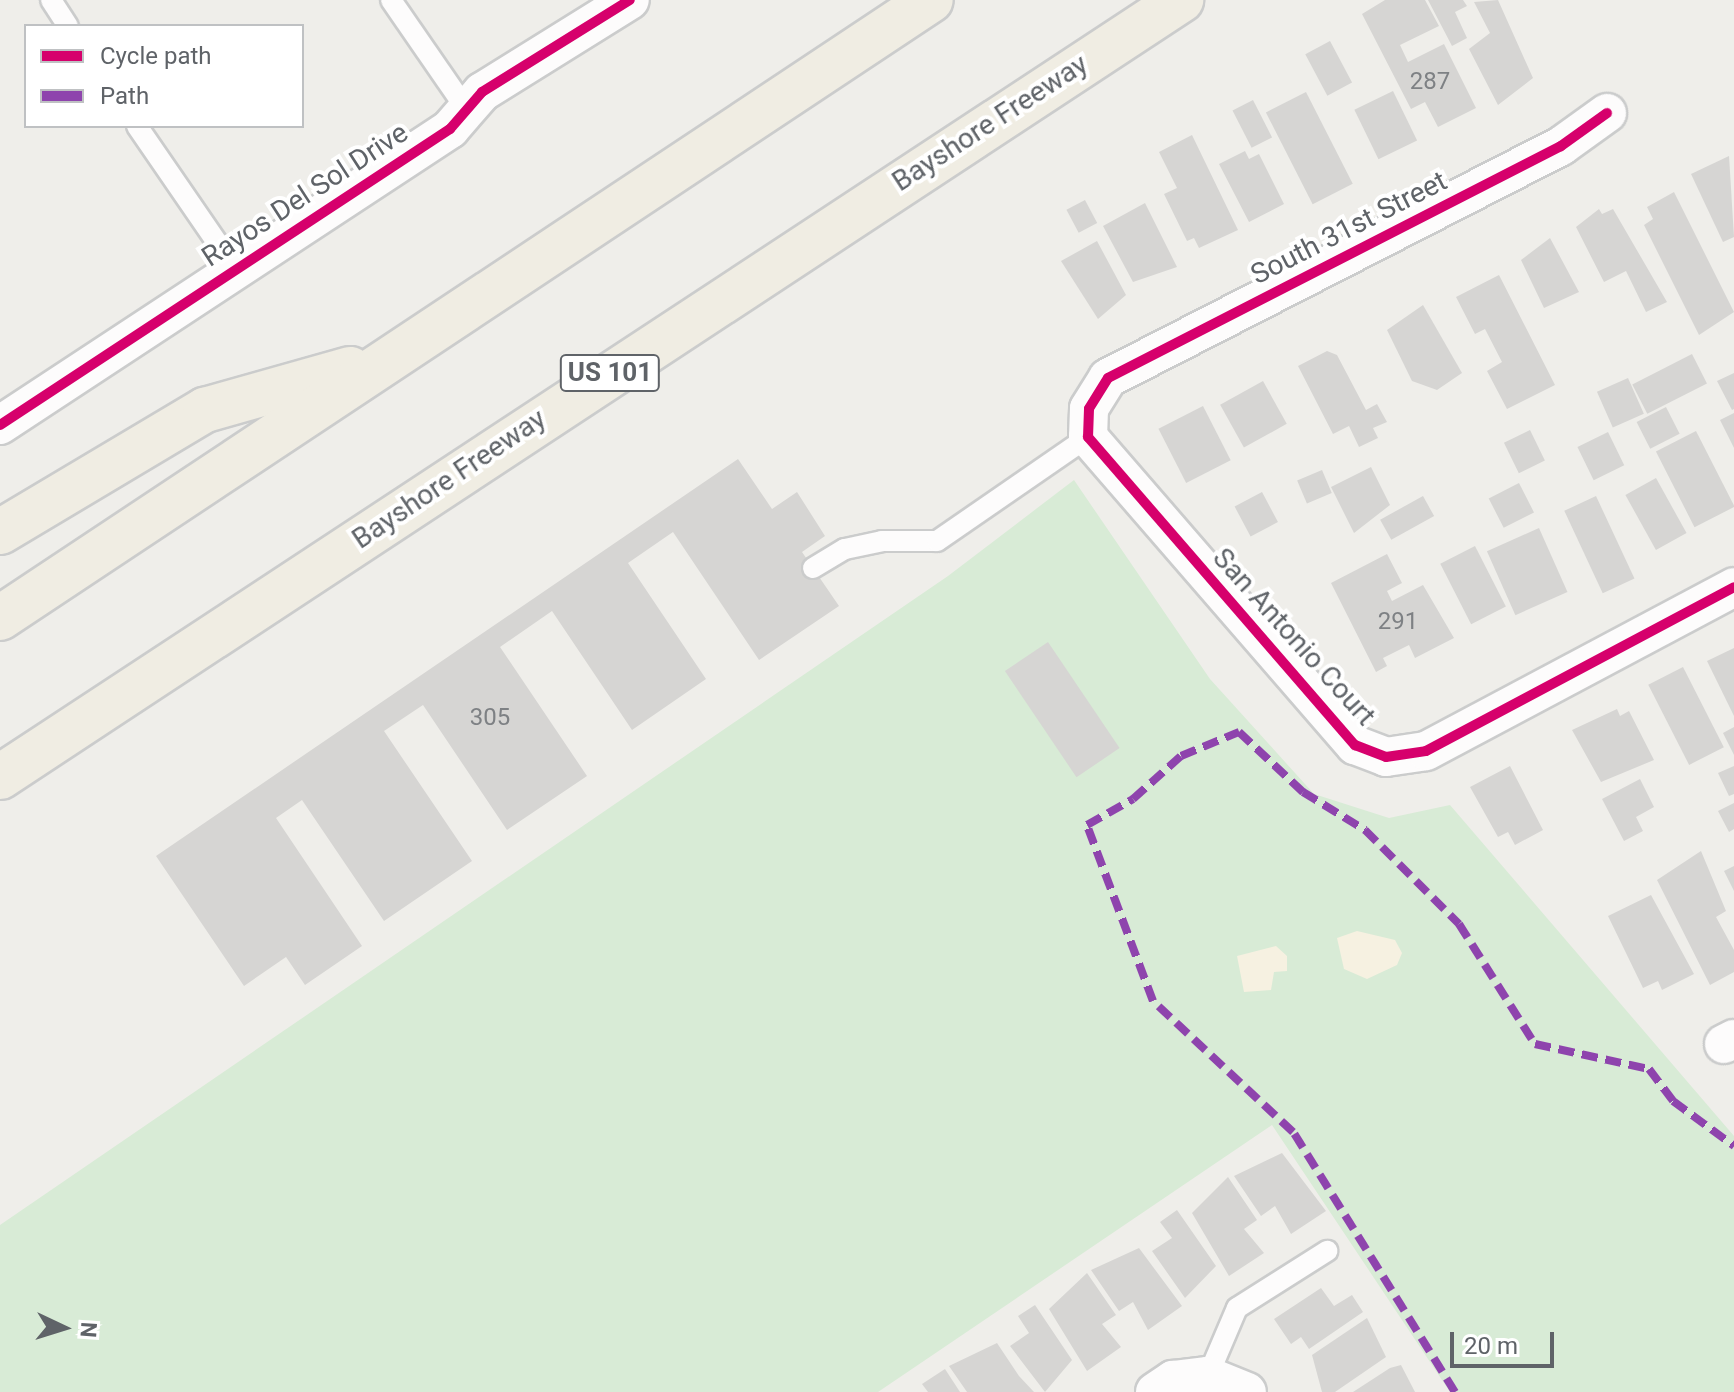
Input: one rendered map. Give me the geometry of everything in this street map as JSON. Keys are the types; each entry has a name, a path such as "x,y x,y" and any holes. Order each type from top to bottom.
{"highway":[{"path":"0,618 383,359 931,0"},
{"name":"Bayshore Freeway","path":"0,777 1181,0"},
{"path":"0,532 205,410 383,359"}],"street":[{"name":"Rayos Del Sol Drive","path":"0,425 450,129 482,92 630,0"},
{"name":"South 31st Street","path":"1088,437 1089,409 1108,378 1561,146 1607,113"},
{"name":"San Antonio Court","path":"1088,437 1355,745 1386,757 1426,751 1734,587"},
{"path":"1155,1392 1173,1380 1208,1376 1247,1392"}],"lane":[{"path":"51,0 67,24"},
{"path":"391,0 467,110"},
{"path":"138,128 236,270"},
{"path":"813,568 845,549 882,541 937,541 1088,437"},
{"path":"1208,1376 1237,1308 1327,1251"}],"green space":[{"path":"1074,480 1210,679 1314,794 1389,818 1450,805 1734,1136 1734,1392 1450,1392 1272,1125 878,1392 0,1392 0,1225 948,576"}],"sand":[{"path":"1357,931 1395,940 1402,953 1397,965 1367,979 1344,969 1337,938"},
{"path":"1276,946 1287,956 1287,971 1274,972 1271,990 1244,992 1237,956"}],"building":[{"path":"1385,0 1425,0 1439,26 1400,45 1408,62 1444,44 1476,108 1438,127 1425,102 1411,109 1362,14"},
{"path":"1428,0 1463,0 1467,6 1455,12 1467,38 1452,46"},
{"path":"1498,0 1533,78 1498,105 1469,49 1490,33 1474,2"},
{"path":"1330,41 1352,82 1327,96 1305,54"},
{"path":"1393,91 1417,140 1378,159 1354,110"},
{"path":"1306,92 1353,184 1313,204 1266,112"},
{"path":"1253,100 1272,137 1252,148 1233,110"},
{"path":"1192,135 1238,230 1199,248 1194,238 1187,241 1164,194 1177,188 1159,152"},
{"path":"1245,151 1249,159 1259,154 1284,204 1249,222 1219,164"},
{"path":"1729,156 1734,237 1723,242 1691,174"},
{"path":"1674,192 1734,312 1699,335 1644,225 1653,219 1647,207"},
{"path":"1085,200 1097,223 1079,233 1066,210"},
{"path":"1145,203 1177,267 1133,282 1103,226"},
{"path":"1599,209 1602,214 1613,209 1667,302 1646,312 1626,271 1604,282 1576,227"},
{"path":"1550,238 1579,292 1544,308 1521,260"},
{"path":"1097,241 1126,295 1098,319 1061,261"},
{"path":"1499,275 1555,385 1507,409 1487,371 1502,362 1485,329 1475,334 1456,297"},
{"path":"1423,305 1462,373 1437,390 1412,381 1387,330"},
{"path":"1327,351 1337,355 1366,410 1377,404 1387,422 1373,428 1378,438 1359,447 1349,426 1333,434 1298,366"},
{"path":"1692,354 1707,383 1647,414 1632,384"},
{"path":"1734,373 1734,409 1732,410 1717,381"},
{"path":"1628,378 1644,414 1613,427 1597,392"},
{"path":"1263,381 1287,424 1244,448 1220,405"},
{"path":"1203,406 1231,460 1186,483 1158,429"},
{"path":"1666,407 1680,434 1650,449 1637,422"},
{"path":"1734,413 1734,448 1720,420"},
{"path":"1530,430 1545,461 1519,473 1504,443"},
{"path":"1696,431 1734,507 1694,527 1656,451"},
{"path":"1608,432 1624,465 1594,480 1577,447"},
{"path":"738,459 772,509 797,492 825,536 802,552 839,606 759,660 673,532 628,563 706,679 632,730 552,611 500,647 587,776 507,830 423,705 384,731 472,861 384,921 302,800 276,818 362,946 305,985 286,957 244,986 156,856"},
{"path":"1371,467 1390,505 1354,533 1331,487"},
{"path":"1322,470 1332,493 1307,504 1297,481"},
{"path":"1656,478 1687,533 1656,550 1625,495"},
{"path":"1519,483 1534,512 1504,528 1489,498"},
{"path":"1262,492 1278,522 1251,537 1235,507"},
{"path":"1423,496 1434,516 1391,540 1380,520"},
{"path":"1596,496 1634,578 1603,593 1564,511"},
{"path":"1539,528 1567,592 1515,615 1487,551"},
{"path":"1475,546 1506,607 1471,624 1440,564"},
{"path":"1387,554 1402,583 1387,591 1392,601 1423,585 1454,638 1415,658 1409,645 1383,658 1387,666 1376,672 1331,583"},
{"path":"1048,642 1120,748 1076,777 1005,671"},
{"path":"1734,648 1734,716 1707,661"},
{"path":"1683,667 1724,747 1689,765 1648,685"},
{"path":"1617,709 1620,716 1629,711 1654,760 1601,782 1572,730"},
{"path":"1734,727 1734,755 1723,733"},
{"path":"1510,766 1543,830 1515,845 1508,832 1498,837 1470,787"},
{"path":"1734,766 1734,794 1729,796 1718,773"},
{"path":"1640,779 1654,807 1636,817 1643,831 1624,841 1602,799"},
{"path":"1734,803 1734,829 1729,832 1718,811"},
{"path":"1701,851 1726,911 1716,917 1734,950 1734,972 1710,985 1657,880"},
{"path":"1734,866 1734,891 1724,871"},
{"path":"1651,895 1694,974 1662,990 1658,981 1643,988 1608,916"},
{"path":"1282,1153 1326,1211 1291,1234 1275,1206 1261,1216 1234,1176"},
{"path":"1228,1177 1257,1220 1244,1229 1264,1253 1229,1276 1192,1213"},
{"path":"1177,1210 1216,1266 1185,1298 1152,1251 1172,1238 1160,1222"},
{"path":"1139,1248 1182,1306 1148,1330 1133,1302 1119,1311 1091,1270"},
{"path":"1087,1273 1116,1315 1102,1324 1121,1347 1087,1371 1049,1309"},
{"path":"1321,1288 1334,1306 1352,1295 1363,1312 1309,1349 1301,1337 1291,1344 1274,1319"},
{"path":"1035,1305 1072,1360 1045,1392 1010,1346 1029,1333 1018,1316"},
{"path":"1367,1318 1386,1357 1335,1392 1322,1392 1312,1355"},
{"path":"997,1343 1034,1392 967,1392 949,1366"},
{"path":"1401,1365 1415,1392 1353,1392 1390,1368"},
{"path":"945,1369 960,1392 928,1392 922,1384"}],"marked path":[{"path":"1455,1392 1293,1132 1153,1001 1087,825 1133,799 1181,756 1239,732 1303,792 1365,830 1459,924 1535,1044 1649,1069 1673,1101 1734,1146"}],"cycle path":[{"path":"0,425 450,129 482,92 630,0"},
{"path":"1607,113 1561,146 1108,378 1089,409 1088,437 1355,745 1386,757 1426,751 1734,587"}]}
